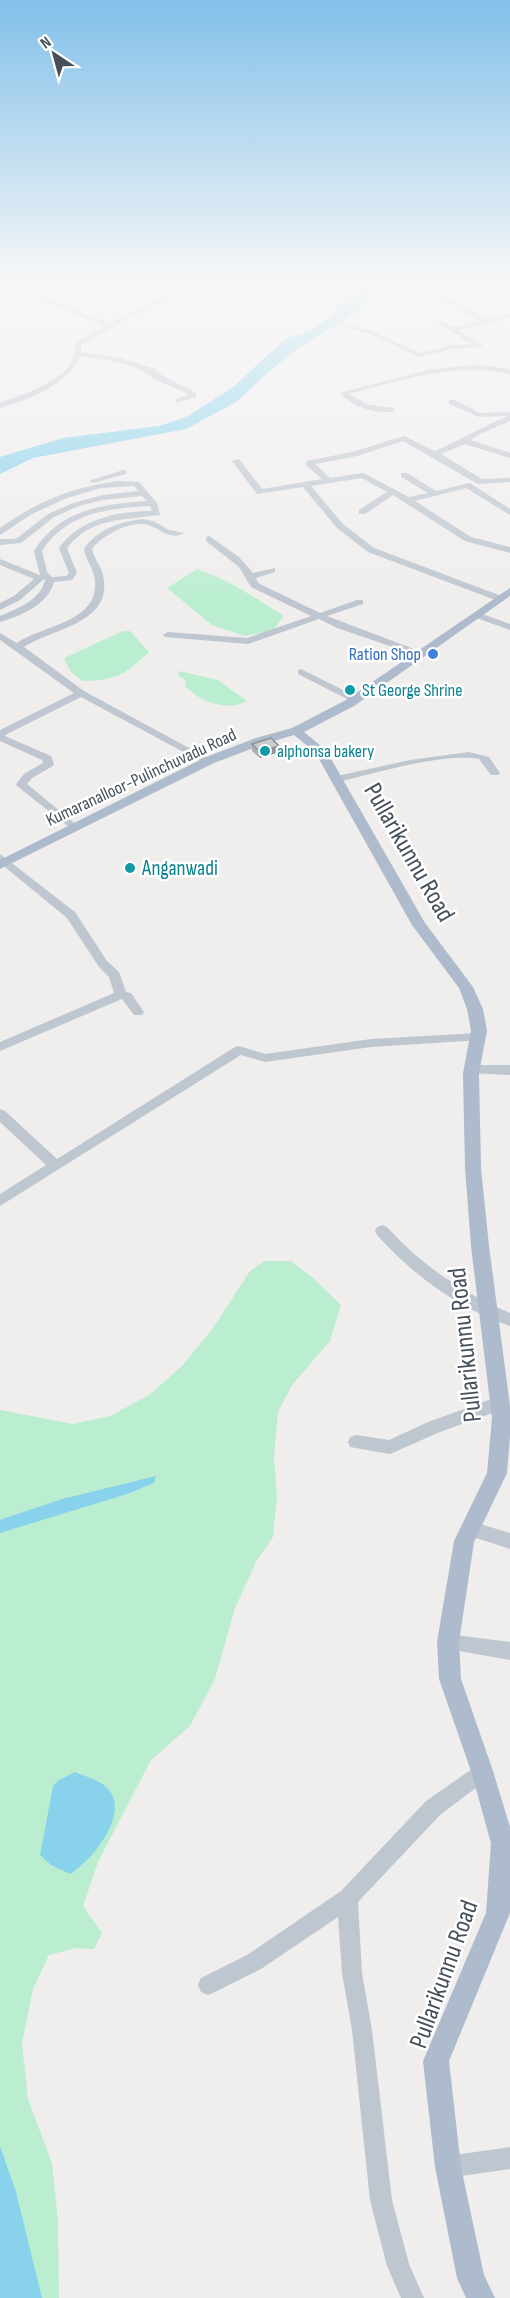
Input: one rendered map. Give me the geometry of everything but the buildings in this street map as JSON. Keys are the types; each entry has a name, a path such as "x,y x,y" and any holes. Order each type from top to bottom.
{"main road":[{"name":"Kumaranalloor-Pulinchuvadu Road","path":"2,861 208,761 260,741 296,731 356,700 506,595"},
{"name":"Pullarikunnu Road","path":"296,731 320,750 419,925 466,987 475,1010 479,1030 472,1070 470,1111 473,1168 502,1418 497,1473 464,1541 448,1642 450,1679 482,1771 503,1843 498,1913 436,2061 448,2167 471,2278 481,2298"}],"street":[{"path":"0,406 43,387"},
{"path":"179,401 194,395 182,387"},
{"path":"368,387 344,393 379,411 391,410"},
{"path":"452,402 479,415 510,416"},
{"path":"435,454 465,441 510,416"},
{"path":"328,480 309,463 354,454 404,438 482,482"},
{"path":"465,441 510,456"},
{"path":"236,461 260,492 363,476 408,500 468,539 510,550"},
{"path":"0,520 45,497 123,472"},
{"path":"404,475 434,493"},
{"path":"408,500 482,482 510,480"},
{"path":"0,532 39,506 94,488 133,483 153,503 157,513 112,517 75,535 63,548 73,575 47,577 0,560"},
{"path":"305,484 340,526 371,550 506,595"},
{"path":"467,485 510,513"},
{"path":"362,512 392,492"},
{"path":"0,542 18,541 38,523 70,507 102,497 144,493"},
{"path":"0,619 34,602 46,592 47,577 38,551 45,537 95,509 153,503"},
{"path":"17,647 35,636 78,621 91,609 99,587 99,575 88,549 89,544 123,525 143,522 150,523 167,534 180,533"},
{"path":"209,538 251,577 254,585 317,617 422,654"},
{"path":"0,560 40,578 17,598 0,607"},
{"path":"251,577 272,570"},
{"path":"168,635 248,640 360,602"},
{"path":"477,615 510,627"},
{"path":"0,636 81,693 208,761"},
{"path":"301,672 356,700"},
{"path":"74,828 21,784 28,776 49,764 47,758 0,736 3,732 81,693"},
{"path":"337,779 472,754 483,757 495,773"},
{"path":"2,861 71,915 103,964 115,975 121,995"},
{"path":"0,1047 121,995 127,996 138,1012"},
{"path":"0,1201 239,1050 265,1058 371,1043 478,1037"},
{"path":"472,1070 510,1070"},
{"path":"0,1113 55,1165"},
{"path":"382,1231 401,1254 488,1311 510,1320"},
{"path":"356,1442 390,1446 500,1403"},
{"path":"470,1529 510,1541"},
{"path":"448,1642 510,1651"},
{"path":"208,1985 254,1962 348,1898 433,1808 482,1771"},
{"path":"348,1898 350,1958 355,2000 362,2028 373,2162 386,2222 403,2280 413,2298"},
{"path":"448,2167 510,2158"}],"green space":[{"path":"197,569 231,584 284,616 272,631 245,636 212,625 167,588"},
{"path":"123,631 130,631 149,652 133,666 120,675 83,681 70,671 64,658"},
{"path":"179,671 218,680 247,701 232,706 206,700 185,685 186,681 178,675"},
{"path":"265,1261 291,1261 341,1305 330,1341 292,1385 278,1412 274,1456 277,1497 273,1537 256,1562 235,1608 215,1679 190,1726 151,1760 98,1862 83,1906 102,1933 94,1949 76,1948 49,1955 33,1989 22,2043 28,2099 52,2163 58,2220 59,2298 0,2298 0,1410 73,1424 110,1416 149,1395 182,1366 213,1328 250,1271"}],"water":[{"path":"252,387 236,402 186,429 33,458 0,474 0,457 63,438 159,426 186,417 232,388"},
{"path":"156,1476 154,1483 127,1494 0,1533 0,1520 5,1518 62,1499"},
{"path":"75,1772 105,1786 113,1796 115,1808 107,1834 89,1858 70,1874 51,1865 40,1855 53,1786 59,1780"},
{"path":"0,2146 16,2192 42,2298 0,2298"}],"place":[{"name":"Ration Shop","path":"433,654"},
{"name":"St George Shrine","path":"350,690"},
{"name":"alphonsa bakery","path":"265,751"},
{"name":"Anganwadi","path":"130,868"}]}
